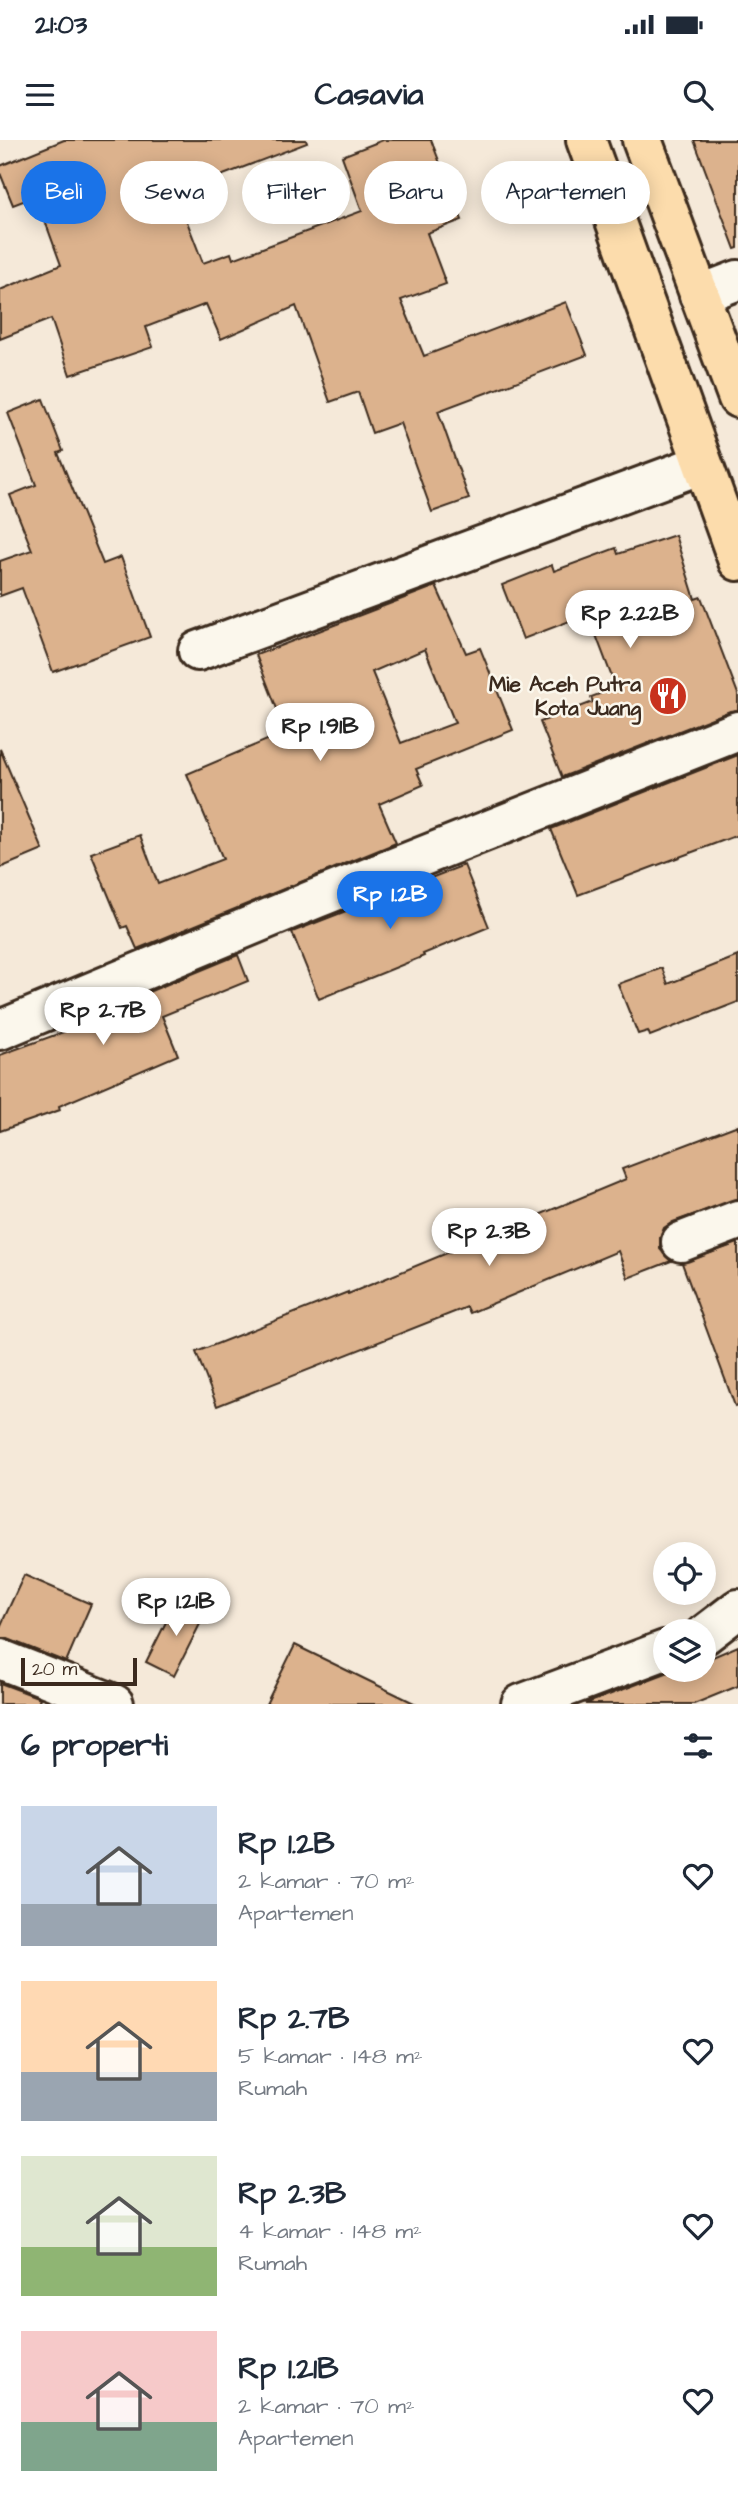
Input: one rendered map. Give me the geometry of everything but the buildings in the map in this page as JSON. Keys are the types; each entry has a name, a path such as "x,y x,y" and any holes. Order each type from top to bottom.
{"highway":[{"path":"586,140 738,561"},
{"path":"642,140 738,398"}],"street":[{"path":"699,295 738,280"},
{"path":"198,651 702,464"},
{"path":"0,1030 315,899 738,731"},
{"path":"681,1242 738,1220"},
{"path":"716,1626 738,1609"},
{"path":"521,1704 653,1654"},
{"path":"0,1659 114,1704"}],"place":[{"name":"Mie Aceh Putra Kota Juang","path":"668,696"}]}
